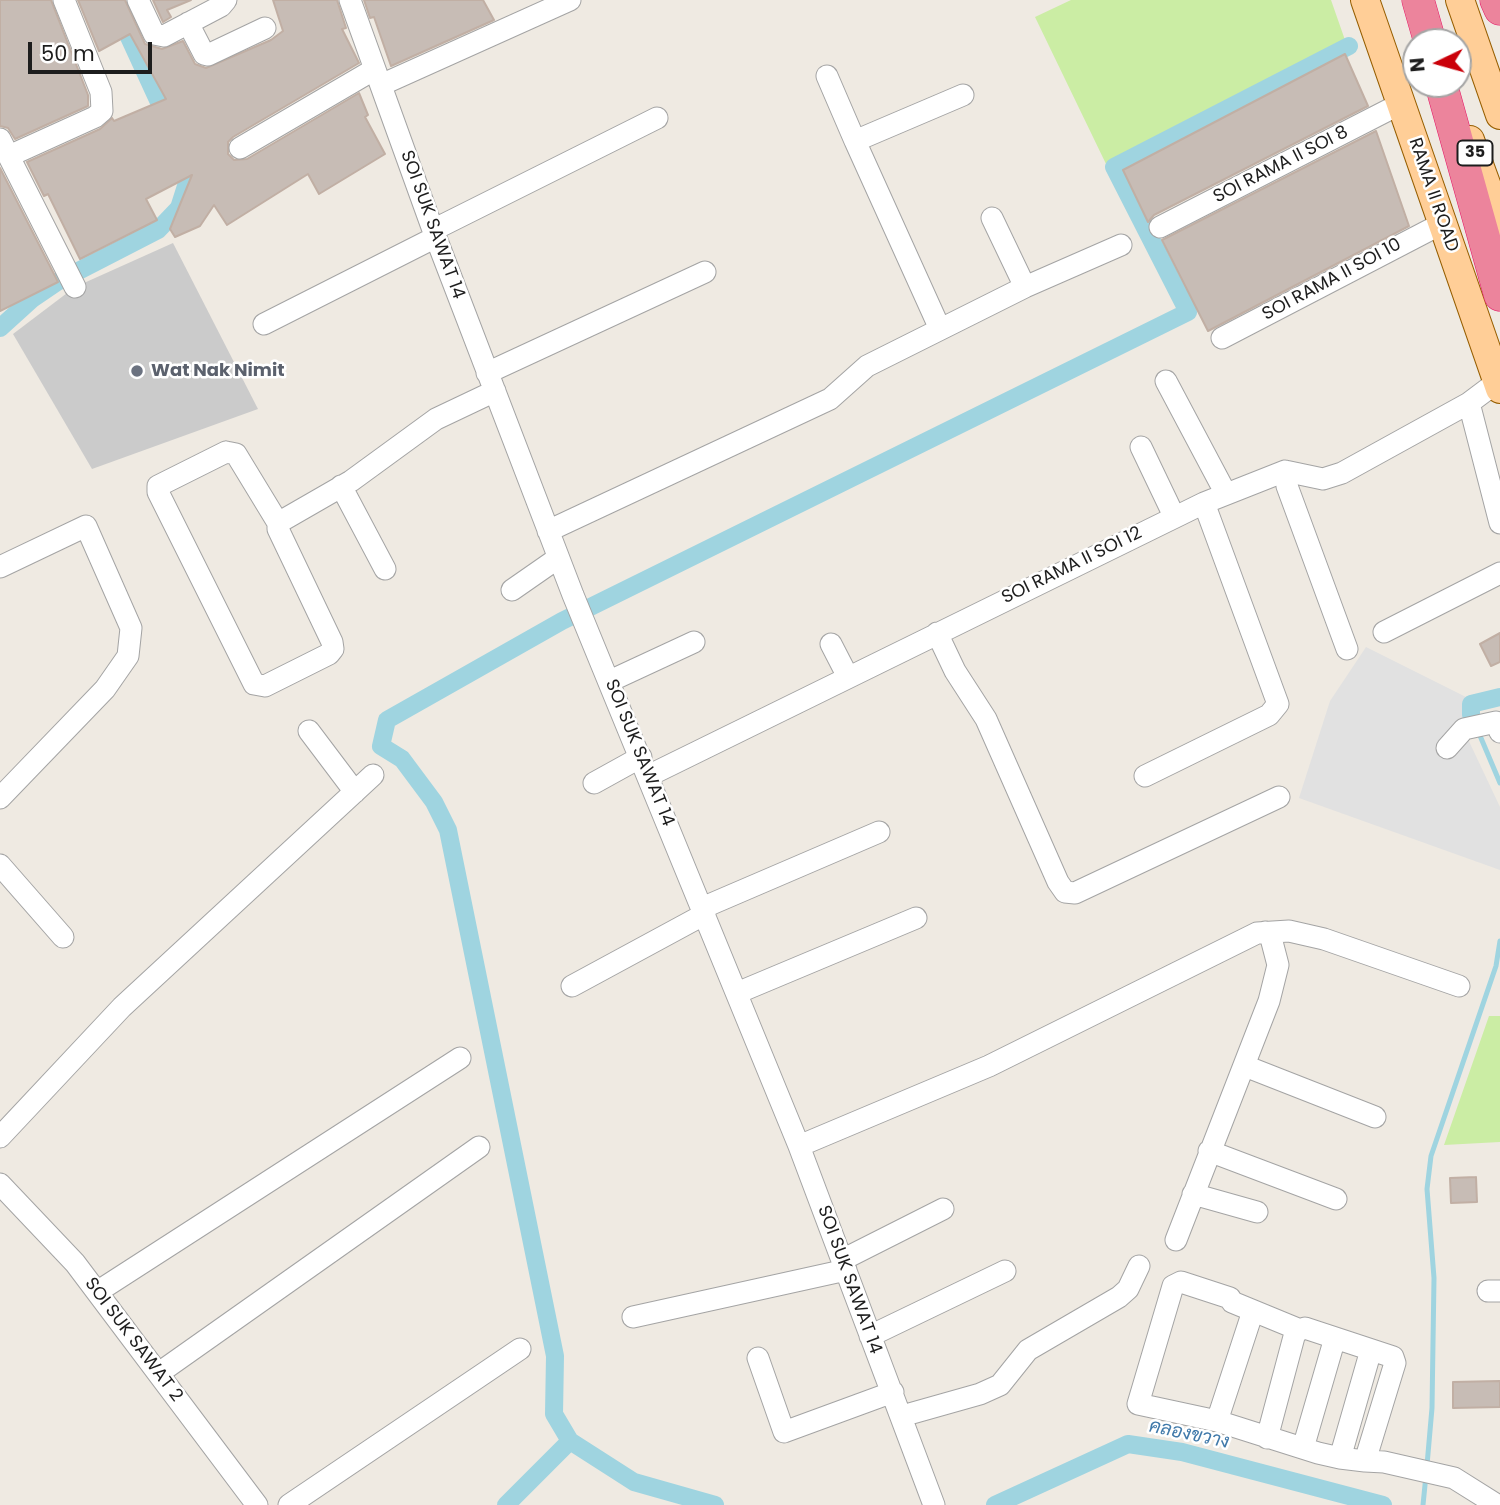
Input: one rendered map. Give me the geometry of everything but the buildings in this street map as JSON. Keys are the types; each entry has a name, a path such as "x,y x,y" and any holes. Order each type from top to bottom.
{"highway":[{"path":"1419,0 1428,28"},
{"path":"1496,0 1500,9"},
{"path":"1445,98 1500,295"}],"main road":[{"name":"RAMA II ROAD","path":"1365,0 1499,385"},
{"path":"1460,0 1500,115"},
{"name":"35","path":"1455,98 1500,222"}],"street":[{"path":"64,0 101,92 102,111 96,117 4,147 72,280"},
{"path":"138,0 154,34 164,36 221,6 226,0"},
{"name":"SOI SUK SAWAT 14","path":"350,0 558,558 799,1146 934,1505"},
{"path":"240,148 378,77 559,2"},
{"path":"188,23 204,54 208,55 265,28"},
{"path":"828,76 940,329"},
{"path":"855,141 963,95"},
{"name":"SOI RAMA II SOI 8","path":"1160,227 1402,103"},
{"path":"264,324 657,118"},
{"path":"992,218 1025,287"},
{"name":"SOI RAMA II SOI 10","path":"1222,338 1443,223"},
{"path":"548,531 830,399 867,366 1025,287 1121,245"},
{"path":"278,523 341,486 491,382 705,272"},
{"path":"1166,380 1226,494"},
{"path":"1347,649 1287,486 1285,471 1324,479 1342,473 1499,385"},
{"path":"1469,402 1500,523"},
{"path":"1140,447 1174,516"},
{"path":"226,452 236,454 278,523 333,649 265,686 254,684 158,492 158,486 226,452"},
{"name":"SOI RAMA II SOI 12","path":"594,783 645,767 848,677 1174,516 1285,471"},
{"path":"341,486 385,569"},
{"path":"1145,776 1269,715 1278,704 1204,503"},
{"path":"0,567 86,526 131,628 128,656 105,689 0,798"},
{"path":"512,590 558,558"},
{"path":"1384,632 1500,573"},
{"path":"937,633 955,671 986,719 1058,882 1065,892 1075,893 1279,797"},
{"path":"610,681 694,642"},
{"path":"831,645 848,677"},
{"path":"1447,748 1464,729 1496,725"},
{"path":"309,731 355,792"},
{"path":"0,1137 122,1007 373,775"},
{"path":"572,986 704,911 879,832"},
{"path":"0,865 63,937"},
{"path":"737,993 916,918"},
{"path":"799,1146 989,1066 1257,933 1289,931 1324,939 1459,986"},
{"path":"1177,1240 1209,1150 1269,1001 1278,965 1271,938 1265,932"},
{"path":"97,1292 460,1058"},
{"path":"1245,1066 1375,1117"},
{"path":"159,1373 479,1147"},
{"path":"1209,1150 1336,1199"},
{"name":"SOI SUK SAWAT 2","path":"0,1184 75,1263 257,1505"},
{"path":"1193,1194 1257,1212"},
{"path":"633,1317 844,1265 943,1209"},
{"path":"902,1416 980,1394 1000,1385 1028,1350 1119,1297 1128,1289 1139,1266"},
{"path":"870,1336 1004,1271"},
{"path":"1300,1330 1232,1302 1230,1298 1181,1282 1173,1286 1138,1404 1217,1421 1266,1438 1340,1458 1375,1462 1454,1478 1497,1505"},
{"path":"1217,1421 1253,1311"},
{"path":"1266,1438 1295,1333 1305,1328 1393,1357 1395,1363 1375,1462"},
{"path":"1303,1448 1335,1338"},
{"path":"289,1505 520,1349"},
{"path":"1340,1458 1371,1350"},
{"path":"758,1358 784,1432 893,1392"}],"shaded area":[{"name":"Wat Nak Nimit","path":"173,243 258,409 92,469 13,334 75,287"},
{"path":"1366,647 1466,697 1462,709 1467,737 1500,807 1500,870 1299,798 1330,701"}],"green space":[{"path":"1071,0 1331,0 1345,40 1107,166 1035,17"},
{"path":"1489,1016 1500,1016 1500,1142 1444,1145"}],"waterway":[{"path":"112,0 169,124"},
{"path":"570,1441 554,1414 555,1356 448,830 434,802 402,759 381,746 387,720 562,621 1188,312 1114,167 1349,46"},
{"path":"0,328 32,299 57,282 158,230 179,208 187,183 184,156"},
{"path":"1471,715 1471,704 1500,697"},
{"path":"1478,731 1500,783"},
{"path":"1427,1465 1432,1408 1434,1278 1427,1189 1431,1156 1496,966 1500,941"},
{"name":"คลองขวาง","path":"506,1505 570,1441 634,1482 715,1505"},
{"name":"คลองขวาง","path":"995,1505 1128,1444 1182,1452 1383,1505"},
{"path":"1423,1505 1426,1475"}],"place":[{"name":"Wat Nak Nimit","path":"137,371"}]}
